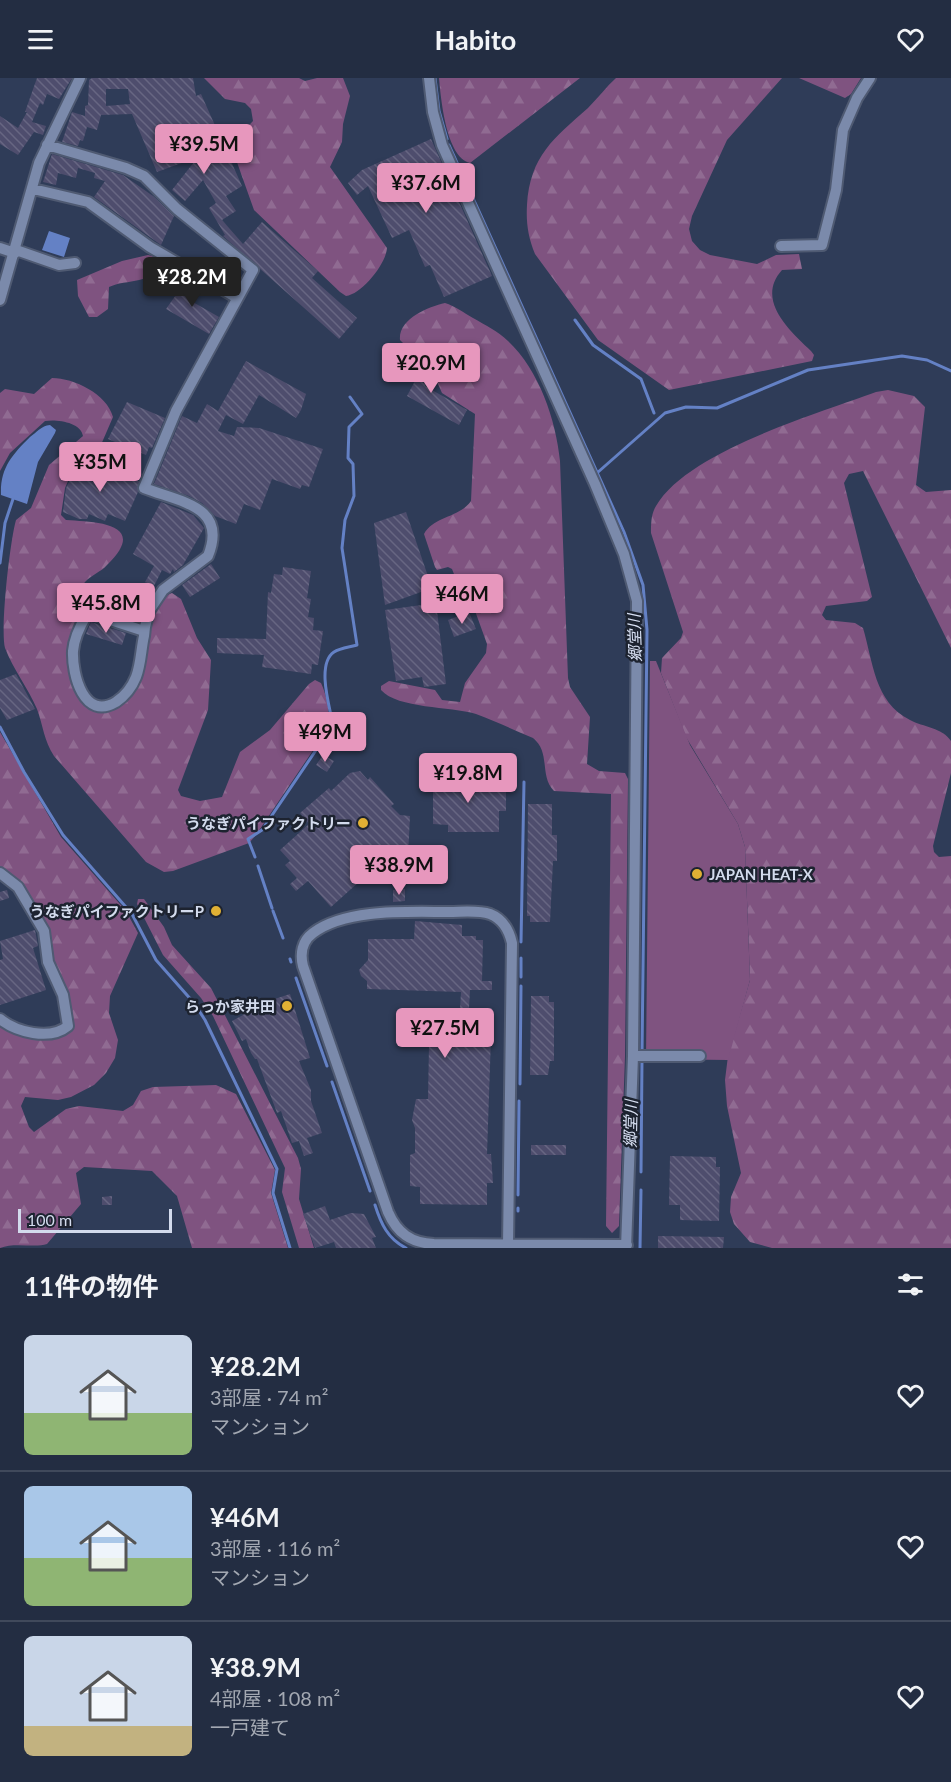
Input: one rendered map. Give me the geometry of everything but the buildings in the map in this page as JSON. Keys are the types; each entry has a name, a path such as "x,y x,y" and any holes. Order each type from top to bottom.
{"street":[{"path":"0,300 39,163 80,78"},
{"path":"429,78 433,112 442,145 595,484 624,554 634,587 638,630 639,1056 626,1247 461,1246 424,1244 405,1236 392,1222 303,966 302,948 306,940 321,928 359,917 399,912 483,912 500,920 506,926 512,943 508,1245"},
{"path":"781,246 822,245 836,190 843,130 853,106 870,78"},
{"path":"47,145 126,168 152,182 177,209 253,270 176,411 144,488 206,514 213,526 211,550 204,562 173,581 149,611 138,671 127,693 107,706 100,707 87,702 80,689 73,651 86,616 92,614 144,631"},
{"path":"33,189 88,202 150,247 237,298"},
{"path":"0,248 59,265 75,263"},
{"path":"0,873 18,887 45,931 48,962 63,995 68,1026 45,1032 27,1032 9,1026 0,1019"},
{"path":"639,1056 700,1056"}],"green space":[{"path":"204,78 299,78 305,81 317,78 343,78 350,96 343,124 342,142 330,167 387,248 378,270 359,290 346,296 340,292 254,210 233,151 238,137 253,121 251,109 245,103 225,99"},
{"path":"439,78 580,78 470,163 455,150 450,139 443,113"},
{"path":"616,78 782,78 727,140 692,216 689,229 692,241 700,250 710,255 757,264 776,255 799,254 802,269 782,270 775,281 772,292 778,314 814,355 812,361 669,390 598,340 535,254 527,218 529,188 533,173 546,149"},
{"path":"799,78 861,78 851,94 845,98"},
{"path":"148,255 156,257 161,264 158,270 146,278 109,287 108,309 97,317 89,317 78,296 77,280 122,261"},
{"path":"445,303 491,328 508,341 529,366 544,396 555,429 560,461 568,678 570,687 590,717 587,764 599,771 625,773 628,779 625,1056 619,1226 612,1233 606,1226 611,794 554,791 547,778 542,750 533,738 476,714 399,701 381,690 381,686 389,681 435,690 442,700 460,702 465,683 486,653 487,644 474,608 463,597 452,569 448,567 437,570 424,534 428,528 460,511 471,501 475,414 442,393 433,373 400,340 404,326 415,315"},
{"path":"52,378 70,381 88,389 104,401 113,417 97,454 72,472 65,488 61,515 66,520 103,524 114,528 121,533 123,541 119,551 107,565 87,580 81,590 81,616 72,639 71,649 76,684 85,705 123,702 149,624 164,598 172,593 181,599 197,638 211,660 208,710 178,790 181,796 200,801 222,797 240,752 270,730 309,684 315,680 321,683 327,700 329,720 326,731 249,843 173,871 164,872 146,862 54,756 37,709 5,648 6,585 16,520 31,508 49,465 83,436 78,427 73,425 61,421 45,421 10,453 0,471 0,393 5,389 34,394"},
{"path":"888,390 914,396 925,407 916,485 926,492 951,490 951,648 863,471 849,474 844,483 872,597 867,601 826,606 822,615 826,620 855,623 863,628 877,680 889,703 910,720 938,730 951,741 951,773 933,846 934,852 939,857 951,856 951,1248 772,1248 750,1242 734,1224 730,1212 731,1197 741,1173 727,1106 725,1080 728,1056 750,980 745,847 738,824 686,737 661,673 662,658 681,638 683,632 651,533 652,519 656,506 672,486 696,468 724,452 789,423 876,392"},
{"name":"JAPAN HEAT-X","path":"650,661 656,661 690,745 738,824 745,847 750,980 728,1060 646,1059"},
{"path":"0,732 61,837 126,911 138,933 110,996 109,1013 118,1040 115,1058 106,1073 94,1085 71,1097 58,1100 25,1097 21,1106 29,1127 34,1132 66,1109 79,1106 123,1111 133,1105 141,1091 153,1087 216,1085 236,1094 275,1170 271,1193 288,1248 192,1248 177,1196 152,1171 84,1167 76,1173 81,1204 47,1244 12,1245 0,1248 0,1025 16,1033 32,1036 67,1033 73,1026 53,961 46,924 22,884 0,867"},
{"path":"138,899 144,899 164,927 172,945 211,988 298,1158 301,1169 299,1199 314,1248 299,1248 282,1192 285,1168 213,1016 201,998 163,955 137,904"}],"water":[{"path":"49,231 70,238 64,257 42,250"},
{"path":"50,425 56,430 38,462 27,504 1,495 1,485 8,463 30,437"}],"waterway":[{"name":"郷堂川","path":"435,78 439,111 447,139"},
{"name":"郷堂川","path":"449,145 624,532 643,585 647,630 642,1053"},
{"path":"575,320 593,345 641,379 654,413"},
{"path":"597,473 665,413 686,407 717,408 808,370 902,356 927,360 951,371"},
{"path":"255,857 248,839 262,830 333,725 325,676 329,658 336,651 357,645 342,548 345,520 354,496 353,464 348,458 349,427 362,414 350,397"},
{"path":"0,563 5,523 13,499"},
{"path":"0,727 24,772 63,835 132,914 156,960 194,1003 205,1020 277,1169 273,1193 290,1248"},
{"path":"521,942 524,782"},
{"path":"258,866 272,908"},
{"path":"273,911 283,938"},
{"path":"521,958 521,977"},
{"path":"296,978 327,1066"},
{"path":"520,1084 521,986"},
{"name":"郷堂川","path":"641,1172 642,1059"},
{"path":"332,1082 370,1191"},
{"path":"518,1195 519,1101"},
{"name":"郷堂川","path":"640,1248 641,1190"},
{"path":"375,1205 386,1230 394,1240 406,1248"}],"place":[{"name":"うなぎパイファクトリー","path":"363,823"},
{"name":"JAPAN HEAT-X","path":"697,874"},
{"name":"うなぎパイファクトリーP","path":"216,911"},
{"name":"らっか家井田","path":"287,1006"}]}
